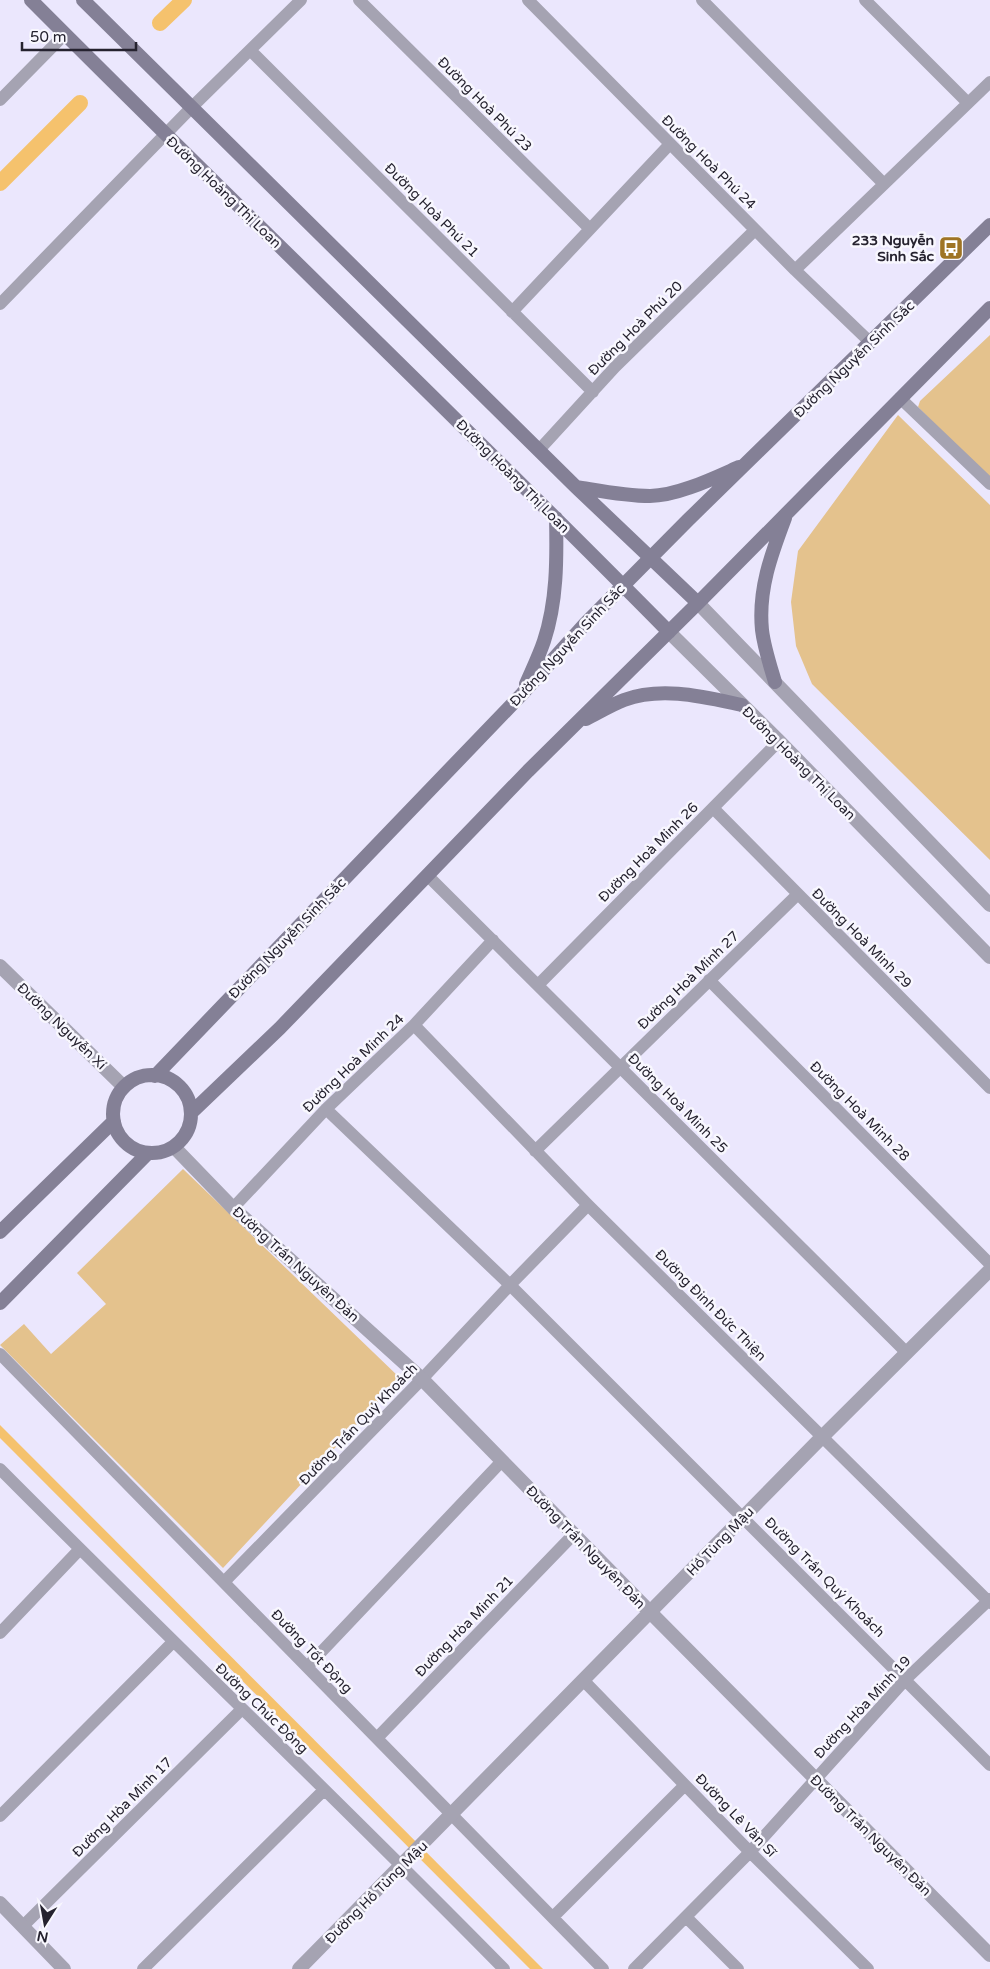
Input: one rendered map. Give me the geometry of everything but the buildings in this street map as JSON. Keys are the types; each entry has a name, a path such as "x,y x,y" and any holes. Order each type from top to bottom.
{"main road":[{"name":"Đường Hoàng Thị Loan","path":"30,0 556,518 669,632"},
{"path":"83,0 576,487 698,603"},
{"name":"Đường Nguyễn Sinh Sắc","path":"155,1076 522,694 585,624 990,225"},
{"path":"191,1113 280,1028 574,726 990,308"},
{"path":"576,487 611,494 652,496 694,487 749,462"},
{"path":"775,682 762,631 761,596 769,562 786,513"},
{"path":"522,694 544,640 554,595 557,559 556,518"},
{"path":"574,726 624,700 658,693 700,696 742,705"},
{"path":"144,1076 155,1076 166,1078 184,1092 189,1102 191,1113 190,1126 184,1138 174,1147 157,1153 148,1153 129,1146 122,1139 114,1121 115,1103 124,1087 133,1080 144,1076"},
{"path":"0,1232 114,1121"},
{"path":"0,1303 148,1153"}],"street":[{"path":"0,304 301,0"},
{"name":"Đường Hoà Phú 23","path":"359,0 590,229"},
{"name":"Đường Hoà Phú 24","path":"528,0 755,230 871,343"},
{"path":"702,0 884,184"},
{"path":"865,0 968,103"},
{"path":"0,100 65,34"},
{"name":"Đường Hoà Phú 21","path":"250,50 592,392"},
{"path":"795,270 990,82"},
{"path":"512,312 670,144"},
{"name":"Đường Hoà Phú 20","path":"539,450 656,326 755,230"},
{"path":"900,398 990,484"},
{"path":"698,603 990,905"},
{"name":"Đường Hoàng Thị Loan","path":"669,632 990,957"},
{"name":"Đường Hoà Minh 26","path":"538,984 778,741"},
{"name":"Đường Hoà Minh 29","path":"713,808 990,1088"},
{"name":"Đường Hoà Minh 25","path":"427,876 538,984 907,1354"},
{"name":"Đường Hoà Minh 27","path":"535,1151 798,894"},
{"name":"Đường Hoà Minh 24","path":"233,1208 326,1109 414,1025 493,940"},
{"name":"Đường Nguyễn Xí","path":"0,966 124,1087"},
{"name":"Đường Hoà Minh 28","path":"709,980 990,1264"},
{"name":"Đường Đinh Đức Thiện","path":"414,1025 588,1205 989,1601"},
{"name":"Đường Trần Quý Khoách","path":"326,1109 510,1285 990,1765"},
{"name":"Đường Trần Nguyên Đán","path":"174,1147 233,1208 422,1379 990,1955"},
{"name":"Đường Trần Quý Khoách","path":"224,1582 588,1205"},
{"name":"Hồ Tùng Mậu","path":"449,1817 822,1437 990,1270"},
{"name":"Đường Tốt Động","path":"0,1354 376,1738 449,1817 553,1917 603,1969"},
{"path":"307,1667 502,1462"},
{"name":"Đường Chúc Động","path":"0,1469 324,1790 404,1863 498,1967"},
{"name":"Đường Hòa Minh 21","path":"376,1738 574,1534"},
{"path":"0,1633 80,1549"},
{"name":"Đường Hòa Minh 19","path":"634,1969 750,1852 906,1679 989,1601"},
{"path":"0,1816 173,1642"},
{"name":"Đường Lê Văn Sĩ","path":"584,1681 750,1852 868,1969"},
{"name":"Đường Hòa Minh 17","path":"24,1926 242,1709"},
{"path":"553,1917 685,1785"},
{"path":"143,1969 324,1790"},
{"name":"Đường Hồ Tùng Mậu","path":"299,1969 449,1817"},
{"path":"0,1903 64,1969"},
{"path":"686,1917 738,1969"}],"shaded area":[{"path":"990,335 990,480 918,407 920,401"},
{"path":"898,415 990,505 990,860 812,684 796,646 791,602 798,551"},
{"path":"183,1169 400,1378 223,1568 0,1345 24,1324 51,1354 106,1304 77,1273"},
{"path":"0,1425 543,1969 530,1969 0,1438"}],"waterway":[{"path":"160,23 184,0"},
{"path":"0,183 80,103"}],"place":[{"name":"233 Nguyễn Sinh Sắc","path":"951,248"}]}
